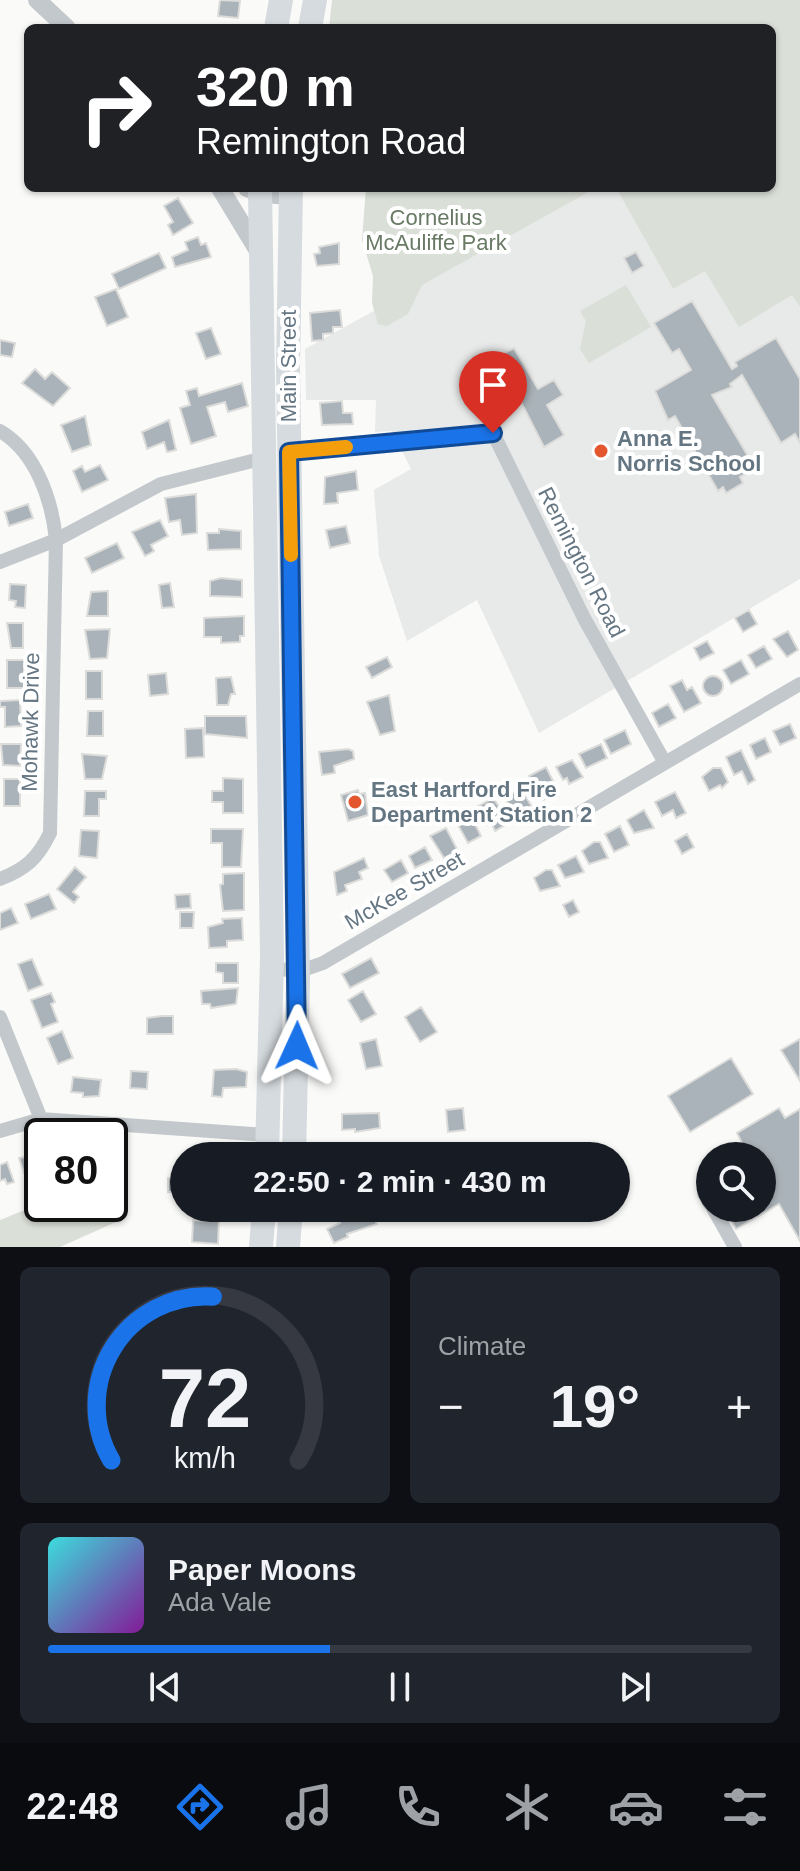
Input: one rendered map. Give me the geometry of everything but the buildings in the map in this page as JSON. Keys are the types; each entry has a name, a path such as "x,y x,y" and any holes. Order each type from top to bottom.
{"highway":[{"path":"277,24 281,0"},
{"path":"311,24 315,0"},
{"name":"Main Street","path":"256,192 260,254 272,970 267,1142"},
{"name":"Main Street","path":"290,192 289,452 298,970 294,1142"},
{"path":"270,823 296,822"},
{"path":"261,1247 263,1222"},
{"path":"288,1247 290,1222"}],"street":[{"path":"37,0 63,24"},
{"path":"222,192 260,254"},
{"name":"Mohawk Drive","path":"0,431 19,442 32,460 55,525 56,540 50,833 40,854 22,871 0,879"},
{"name":"Remington Road","path":"289,452 493,433 584,618 665,763"},
{"path":"0,562 56,540 161,484 264,458"},
{"name":"McKee Street","path":"272,970 298,970 323,963 800,684"},
{"path":"0,1017 41,1118"},
{"path":"0,1131 24,1124"},
{"path":"128,1129 241,1142"},
{"path":"721,1222 735,1247"}],"shaded area":[{"name":"Anna E. Norris School","path":"589,192 618,192 673,289 705,270 793,295 800,307 800,579 539,733 477,600 407,641 379,556 374,490 411,469 392,431 375,432 376,400 306,400 305,349"}],"green space":[{"path":"332,0 800,0 800,307 792,295 739,327 705,271 673,289 618,192 776,192 776,24 329,24"},
{"name":"Cornelius McAuliffe Park","path":"366,192 589,192 422,285 408,314 387,326 378,324 372,303 373,276 362,240"},
{"path":"626,285 651,327 589,363 580,349 586,321 580,311"},
{"path":"24,1210 24,1222 116,1222 60,1247 0,1247 0,1220"}],"slow traffic":[{"path":"291,555 289,452 346,447"}],"place":[{"name":"Anna E. Norris School","path":"601,451"},
{"name":"East Hartford Fire Department Station 2","path":"355,802"}],"route":[{"path":"297,1046 289,452 493,433"}]}
